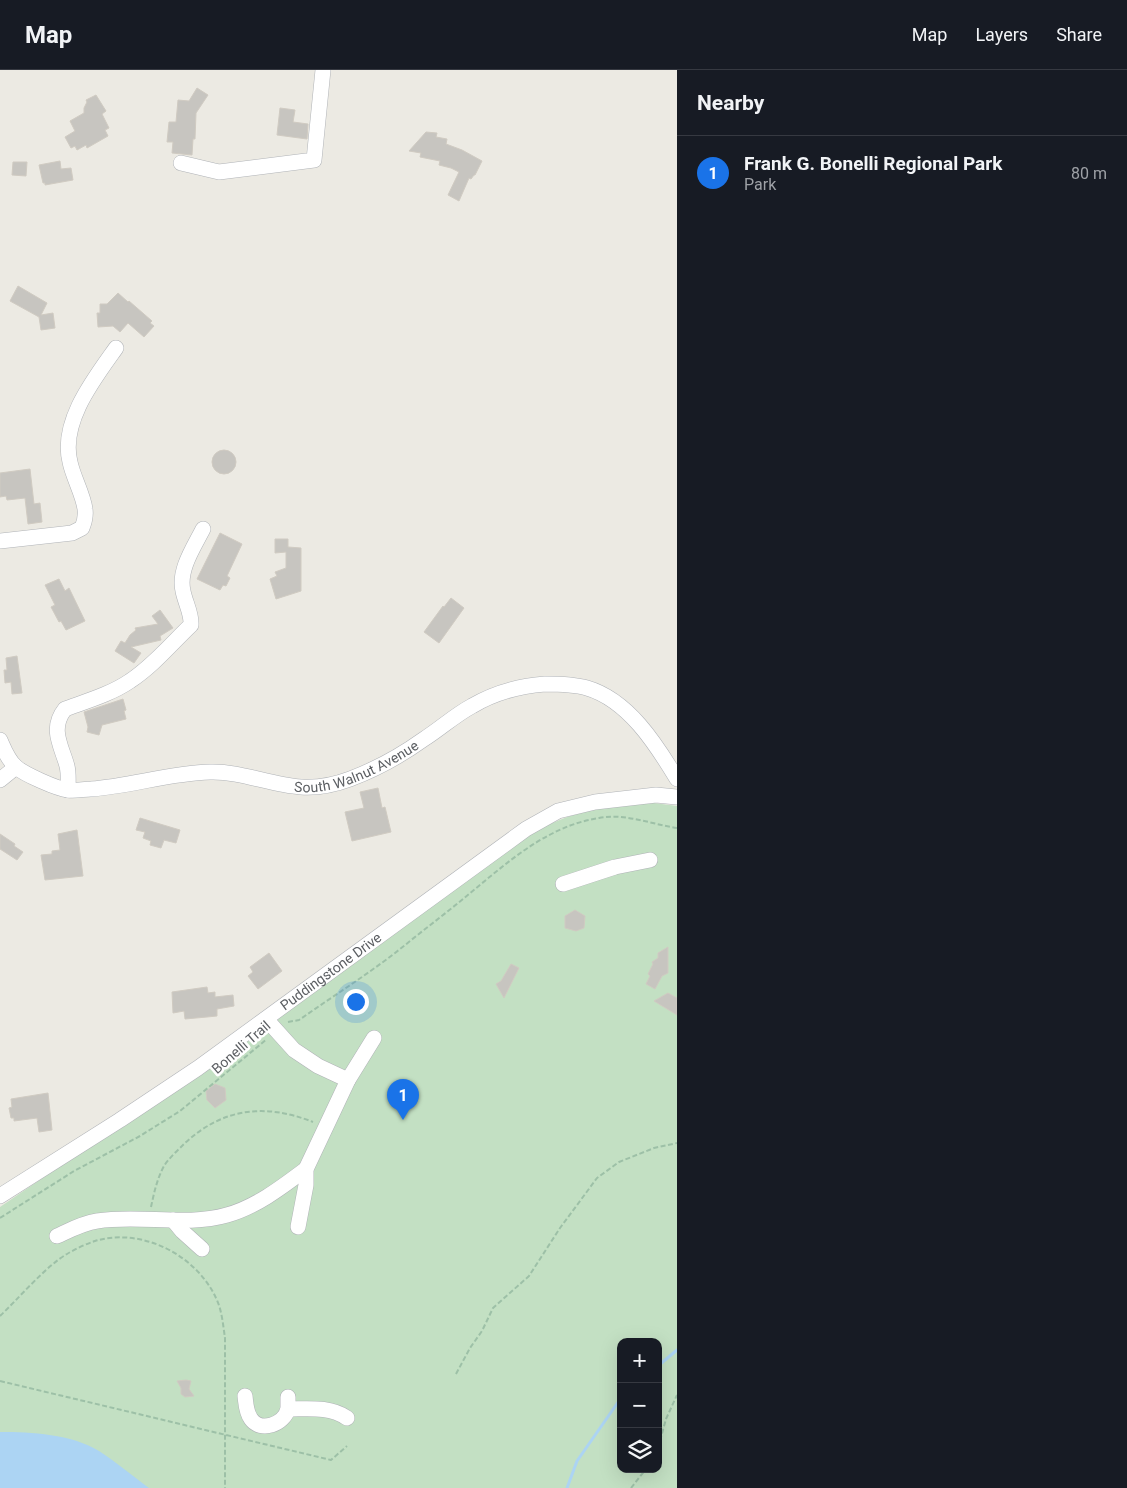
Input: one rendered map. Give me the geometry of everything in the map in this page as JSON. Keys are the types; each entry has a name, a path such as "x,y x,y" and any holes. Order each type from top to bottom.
{"street":[{"path":"181,163 219,172 314,160 323,70"},
{"path":"0,541 72,533 82,528 86,510 70,462 67,447 69,432 73,419 89,386 116,348"},
{"path":"68,790 67,766 59,745 58,736 62,713 65,709 130,682 156,661 191,625 192,620 182,589 182,578 185,566 203,529"},
{"name":"South Walnut Avenue","path":"16,767 51,785 68,790 104,788 186,774 211,772 234,774 300,787 332,784 350,779 376,767 423,740 470,706 498,693 529,685 560,684 587,688 610,699 634,719 656,744 677,779"},
{"path":"0,740 16,767 0,780"},
{"name":"Puddingstone Drive","path":"0,1196 198,1068 271,1024 526,828 558,812 596,802 656,795 677,797"},
{"path":"563,884 615,867 650,860"},
{"path":"271,1024 294,1050 318,1066 348,1080"},
{"path":"298,1227 306,1185 306,1169 348,1080 374,1038"},
{"path":"57,1236 78,1226 96,1221 198,1220 227,1215 255,1203 278,1190 306,1169"},
{"path":"173,1220 202,1249"},
{"path":"244,1396 246,1410 252,1421 261,1425 272,1425 282,1419 288,1403 338,1412 347,1418"}],"path":[{"name":"Bonelli Trail","path":"0,1218 74,1171 123,1146 180,1111 261,1046 271,1024 282,1024 299,1020 360,980 523,851 548,835 580,822 616,816 677,828"},
{"path":"148,1219 157,1183 164,1166 194,1135 218,1119 243,1112 260,1110 295,1114 326,1127"},
{"path":"456,1374 482,1331 493,1308 529,1276 560,1228 597,1178 619,1162 654,1148 677,1142"},
{"path":"0,1316 45,1272 66,1255 95,1241 119,1238 147,1241 176,1253 192,1265 205,1280 216,1298 222,1316 225,1338 224,1488"},
{"path":"0,1381 331,1460 347,1446"},
{"path":"662,1434 666,1419 677,1395"},
{"path":"631,1488 643,1473"}],"green space":[{"path":"654,803 677,806 677,1488 0,1488 0,1207 257,1032 529,835 559,820 574,815 620,805"}],"water":[{"path":"0,1432 51,1435 88,1445 118,1464 149,1488 0,1488"}],"building":[{"path":"197,88 208,95 196,113 192,155 172,153 173,142 167,142 169,122 176,122 178,100 189,101"},
{"path":"96,95 106,111 102,114 109,128 105,130 108,136 87,148 86,145 77,150 75,146 71,148 65,137 75,131 70,121 84,113 86,100"},
{"path":"280,108 295,110 293,122 308,124 307,139 277,135"},
{"path":"426,132 437,133 436,137 447,139 446,144 482,161 475,175 471,179 469,178 459,201 448,195 459,172 439,165 440,161 420,157 421,153 409,151"},
{"path":"60,161 61,169 71,168 73,180 45,185 39,165"},
{"path":"13,162 27,162 26,176 12,175"},
{"path":"18,286 47,303 41,315 53,313 55,328 41,330 39,317 10,301"},
{"path":"118,293 152,321 150,323 154,326 144,337 128,323 120,332 113,326 98,327 97,313 100,313 100,304 107,304"},
{"path":"224,450 233,453 236,462 233,471 224,474 215,471 212,462 215,453"},
{"path":"30,469 34,504 40,503 42,522 28,524 25,498 7,500 6,496 0,497 0,473"},
{"path":"220,533 242,544 227,576 230,578 226,586 223,585 220,590 197,579"},
{"path":"275,539 288,539 288,547 301,548 301,591 276,599 270,579 277,576 275,572 286,568 286,552 275,553"},
{"path":"59,579 65,591 69,588 85,621 66,630 51,607 55,605 45,585"},
{"path":"451,598 464,608 439,643 424,632"},
{"path":"160,610 173,628 160,636 161,640 131,647 141,653 134,663 115,651 121,641 125,643 136,630 135,628 158,624 152,616"},
{"path":"17,656 22,693 12,694 11,682 5,683 4,670 7,670 6,658"},
{"path":"123,699 126,719 102,725 99,735 87,732 88,727 84,712"},
{"path":"378,788 382,808 385,807 391,832 352,841 345,812 364,808 360,792"},
{"path":"140,818 180,830 176,843 164,840 161,848 150,845 151,841 143,838 145,832 136,830"},
{"path":"77,830 83,876 45,880 41,855 52,854 52,851 60,850 58,834"},
{"path":"0,834 23,852 17,860 0,849"},
{"path":"575,910 585,916 584,928 576,931 565,928 565,916"},
{"path":"668,947 668,973 662,976 655,989 646,984 650,976 648,974 653,964 652,962 658,958 658,953"},
{"path":"269,953 282,971 258,989 248,976 253,972 250,967"},
{"path":"511,964 519,968 504,998 496,984 501,981"},
{"path":"207,987 208,993 215,992 215,997 233,995 234,1006 217,1009 217,1016 185,1019 184,1011 173,1013 172,992"},
{"path":"668,993 677,998 677,1015 654,1001"},
{"path":"215,1084 225,1088 226,1100 215,1108 207,1100 206,1091"},
{"path":"48,1093 52,1130 39,1132 37,1118 14,1121 14,1118 11,1118 9,1108 12,1107 11,1099"},
{"path":"177,1381 191,1381 189,1389 194,1396 185,1397 181,1394 181,1388"}],"waterway":[{"path":"662,1363 677,1350"},
{"path":"567,1488 577,1461 617,1404"}],"place":[{"name":"Frank G. Bonelli Regional Park","path":"403,1120"}]}
